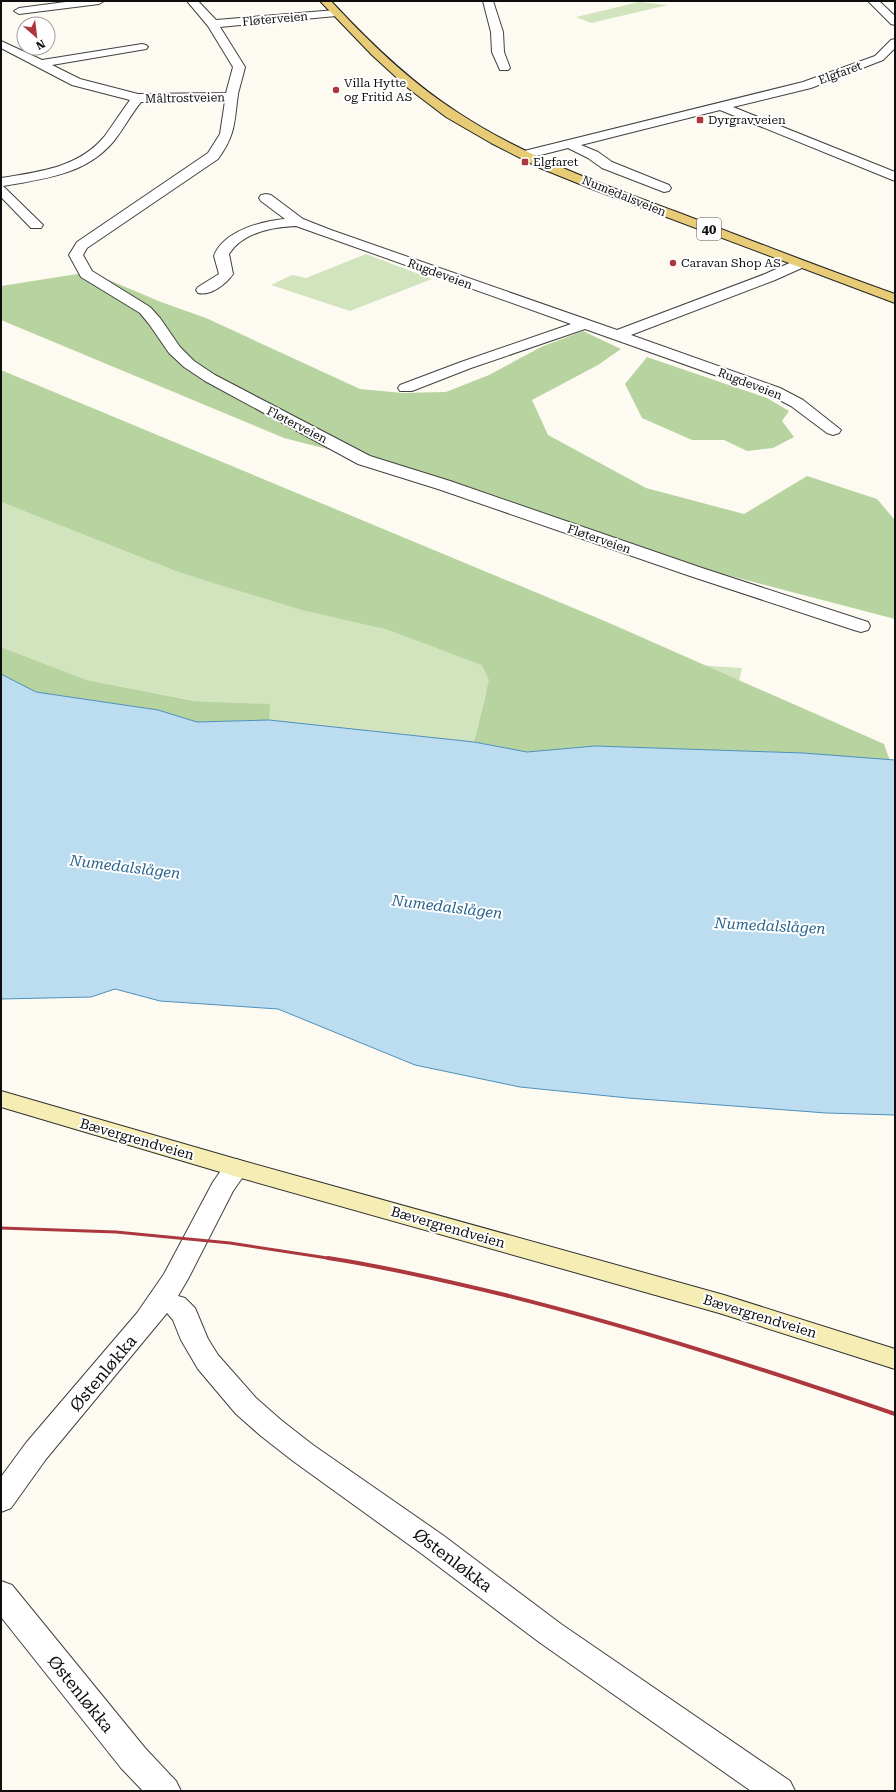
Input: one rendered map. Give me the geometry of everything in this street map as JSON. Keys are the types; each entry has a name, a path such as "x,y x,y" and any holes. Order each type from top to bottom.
{"main road":[{"name":"Numedalsveien","path":"325,1 389,65 428,97 471,127 524,155 618,195 895,299"},
{"name":"Bævergrendveien","path":"1,1099 236,1168 724,1305 895,1359"}],"street":[{"path":"19,11 99,1"},
{"name":"Fløterveien","path":"192,1 213,24 239,67 232,97 230,126 221,146 213,156 129,215 82,245 76,255 86,274 128,298 145,310 155,321 174,350 189,364 210,378 259,406 364,460 860,626"},
{"path":"488,1 497,32 498,52 504,68"},
{"path":"873,1 895,22"},
{"name":"Fløterveien","path":"213,24 336,13"},
{"name":"Elgfaret","path":"524,155 807,85 854,69 879,58 895,42"},
{"name":"Måltrostveien","path":"1,44 76,82 138,98 232,97"},
{"path":"40,64 142,47"},
{"name":"Måltrostveien","path":"1,182 56,173 85,160 108,140 122,118 138,98"},
{"path":"722,107 895,177"},
{"path":"569,144 593,155 607,165 664,188"},
{"path":"1,189 36,225"},
{"name":"Rugdeveien","path":"266,198 298,222 583,325 774,391 797,403 833,430"},
{"name":"Rugdeveien","path":"203,290 221,280 226,274 221,262 221,254 238,237 257,227 276,223 298,222"},
{"path":"616,336 766,279 799,264"},
{"path":"406,388 466,365 583,325"},
{"name":"Østenløkka","path":"1,1500 36,1451 147,1320 160,1302 178,1272 222,1188 236,1168"},
{"name":"Østenløkka","path":"160,1302 175,1305 185,1315 195,1340 208,1362 246,1406 270,1428 303,1454 433,1545 550,1634 778,1791"},
{"name":"Østenløkka","path":"1,1594 133,1758 164,1791"}],"green space":[{"path":"639,2 668,5 591,23 576,17"},
{"path":"366,254 432,279 350,311 271,285 292,275 306,278"},
{"path":"90,272 161,302 206,318 360,389 403,393 446,392 489,375 541,347 583,331 621,349 598,365 532,400 548,435 646,488 744,514 807,476 877,499 895,520 895,619 696,567 393,466 284,438 1,320 1,286"},
{"path":"647,357 767,398 789,411 782,421 794,437 773,448 747,451 724,440 692,440 642,418 625,384"},
{"path":"1,370 607,622 884,744 890,761 803,753 595,746 527,752 474,742 489,680 482,665 385,629 302,610 178,572 1,502"},
{"path":"1,502 178,572 385,629 436,648 742,668 734,705 486,691 474,742 269,720 269,704 196,701 87,680 1,647"},
{"path":"1,647 87,680 195,701 270,704 269,720 197,722 158,710 36,692 1,674"}],"water":[{"name":"Numedalslågen","path":"1,674 36,692 158,710 197,722 269,720 474,742 527,752 595,746 803,753 895,760 895,1115 826,1113 628,1098 520,1087 415,1065 278,1009 160,1001 115,989 91,997 1,999"}],"railway":[{"path":"1,1228 116,1232 230,1243 331,1258"},
{"path":"331,1258 417,1275 505,1295 603,1321 701,1350 895,1414"}],"place":[{"name":"Villa Hytte og Fritid AS","path":"336,90"},
{"name":"Dyrgravveien","path":"700,120"},
{"name":"Elgfaret","path":"525,162"},
{"name":"Caravan Shop AS","path":"673,263"}]}
